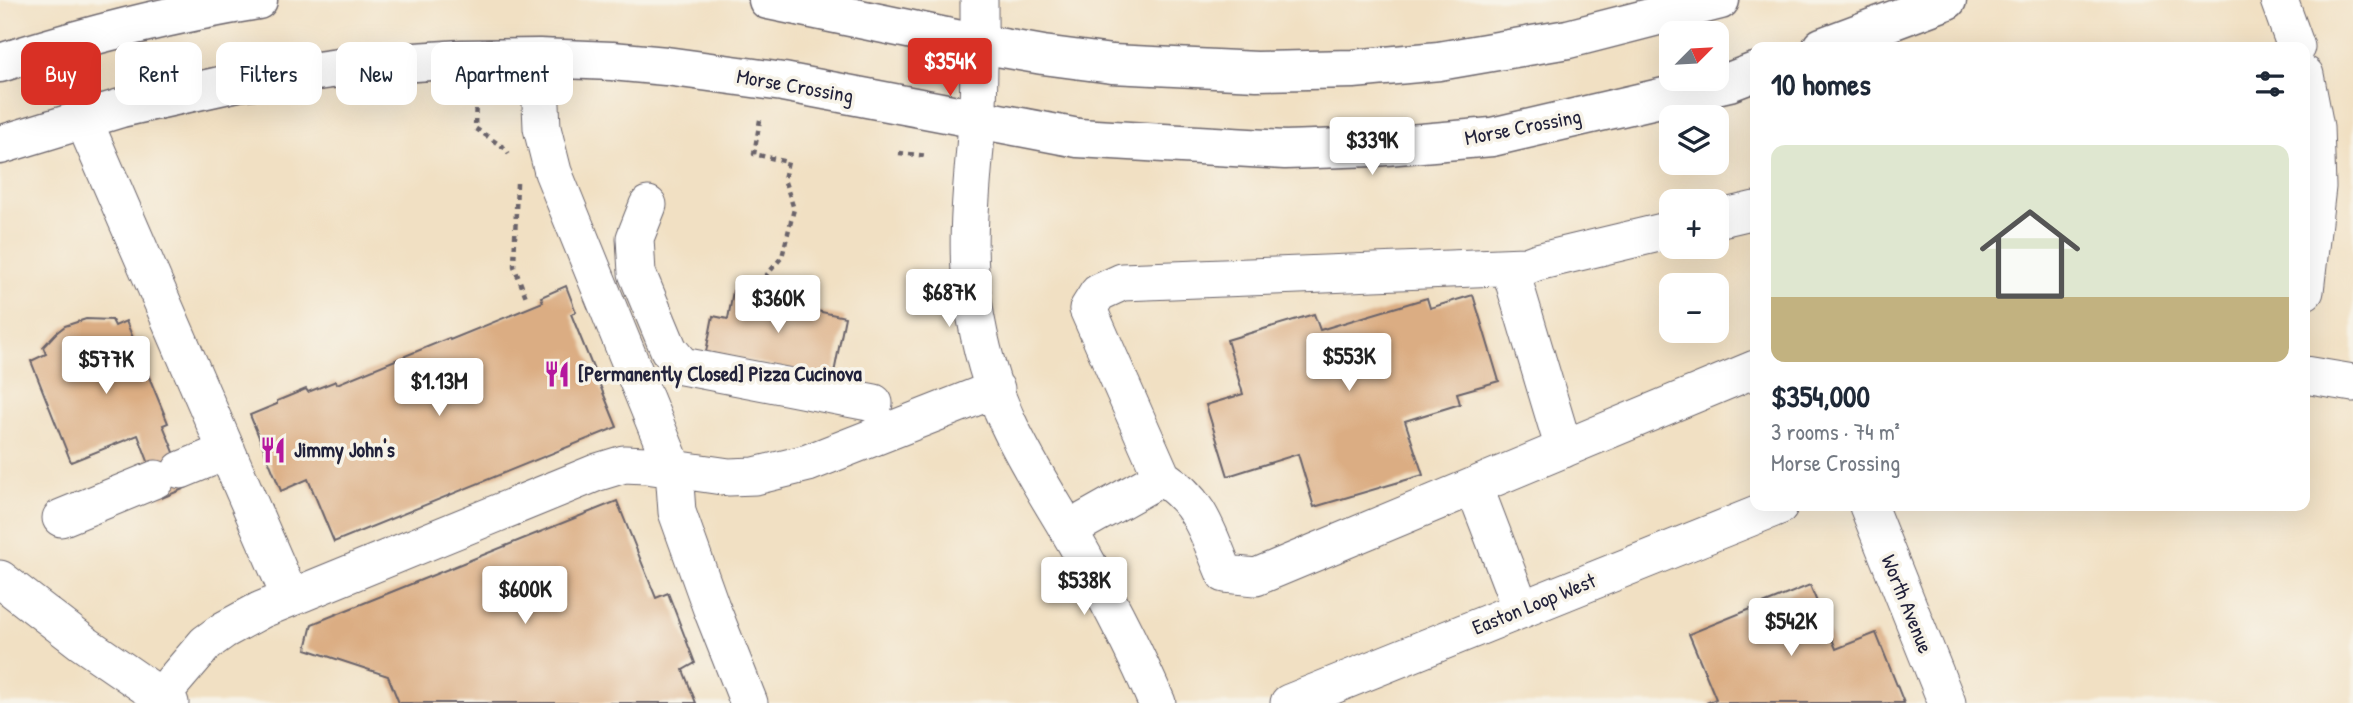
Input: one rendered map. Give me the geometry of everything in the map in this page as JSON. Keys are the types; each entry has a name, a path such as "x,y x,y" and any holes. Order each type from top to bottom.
{"main road":[{"path":"0,63 148,21 258,0"},
{"path":"768,0 979,62 1112,64 1257,71 1353,69 1439,61 1568,39 1720,0"},
{"path":"1835,42 1947,0"},
{"name":"Morse Crossing","path":"573,59 722,73 1078,138 1285,150 1374,147 1492,137 1729,82 1750,74"},
{"name":"Morse Crossing","path":"0,145 83,119 192,92 296,73 431,61"}],"street":[{"path":"979,0 977,120 968,228 969,265 980,335 1006,420 1128,639 1157,703"},
{"path":"2279,0 2294,42"},
{"path":"2310,101 2315,127 2317,187 2310,248"},
{"path":"541,105 542,128 553,172 674,470 677,512 749,703"},
{"path":"83,119 290,597"},
{"path":"648,205 635,239 637,272 668,350 682,366 874,403"},
{"path":"1729,216 1750,211"},
{"path":"1659,233 1524,266 1122,282 1098,292 1088,309 1162,477 1181,491 1200,515 1225,574 1256,578 1750,371"},
{"path":"1524,266 1514,282 1564,449"},
{"path":"2310,377 2353,383"},
{"path":"0,579 83,643 165,700 206,643 224,630 290,597 598,472 624,464 730,477 780,472 996,389"},
{"path":"61,518 227,451"},
{"path":"1068,530 1162,477"},
{"path":"1475,486 1521,610"},
{"name":"Easton Loop West","path":"1289,703 1767,511"},
{"name":"Worth Avenue","path":"1870,511 1947,703"}],"path":[{"path":"476,105 475,128 506,149 513,159"},
{"path":"760,120 754,155 788,162 784,179 794,209 782,257 765,277"},
{"path":"899,153 929,156"},
{"path":"516,172 514,266 526,297"}],"building":[{"path":"566,286 576,312 571,314 617,427 334,542 308,479 281,491 250,415 306,389 308,392 336,381 337,384 449,338 450,340 543,302 541,297"},
{"path":"733,291 812,307 812,310 845,317 833,378 706,352 713,316 728,319"},
{"path":"1473,295 1499,381 1457,393 1460,404 1405,421 1423,475 1314,507 1298,454 1228,476 1206,405 1243,394 1227,340 1314,314 1320,330 1427,298 1430,308"},
{"path":"86,319 112,320 115,326 126,321 168,423 163,425 188,487 162,498 138,435 71,462 31,361 46,354 43,347 65,326"},
{"path":"617,501 656,598 668,593 695,663 683,670 696,703 399,703 388,676 306,649 312,624"},
{"path":"1810,585 1836,649 1876,633 1904,703 1706,703 1716,699 1689,634"}],"place":[{"name":"[Permanently Closed] Pizza Cucinova","path":"557,374"},
{"name":"Jimmy John's","path":"273,450"}]}
